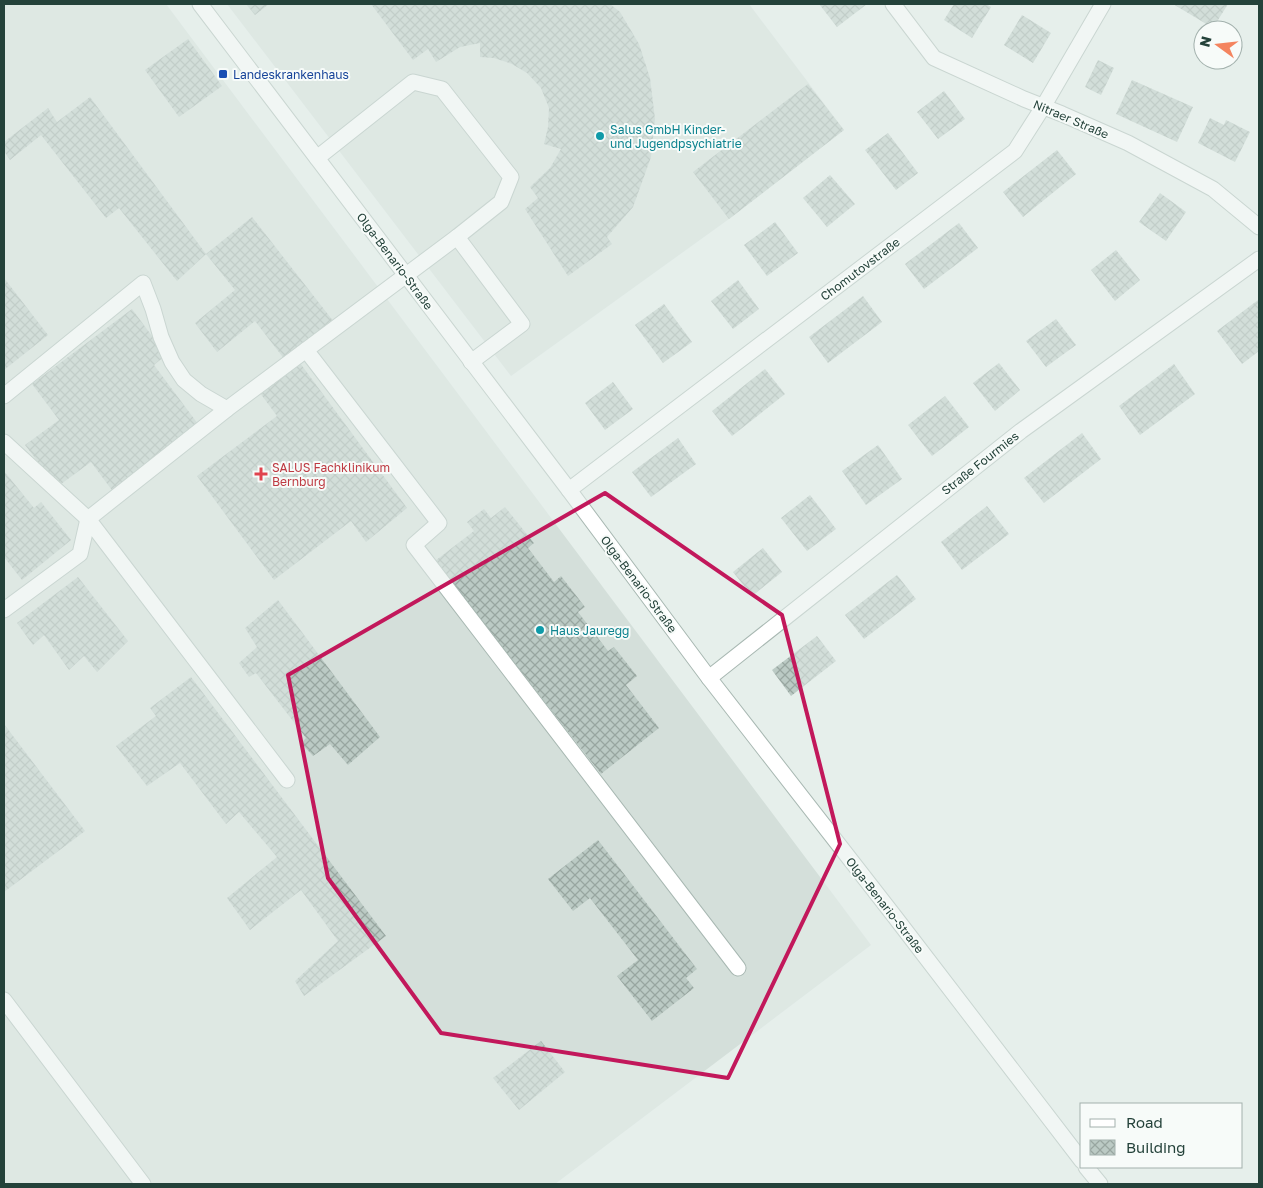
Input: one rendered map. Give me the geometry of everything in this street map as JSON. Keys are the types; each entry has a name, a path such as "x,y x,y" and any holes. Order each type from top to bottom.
{"street":[{"name":"Olga-Benario-Straße","path":"200,4 569,490 709,678 1080,1158"},
{"name":"Nitraer Straße","path":"893,4 934,58 1128,143 1213,189 1259,227"},
{"name":"Chomutovstraße","path":"569,490 1014,152 1043,107 1103,4"},
{"path":"4,610 80,554 88,519 227,408 406,276 501,202 511,177 442,89 413,82 317,158"},
{"path":"457,237 522,324 471,362"},
{"name":"Straße Fourmies","path":"709,678 1020,431 1259,259"},
{"path":"4,396 143,283 161,338 172,362 184,380 201,394 227,408"},
{"path":"306,350 439,523 414,545 738,968"},
{"path":"4,442 88,519 287,780"},
{"path":"4,1000 143,1184"},
{"path":"1087,1168 1100,1184"}],"highlighted area":[{"path":"605,493 782,615 840,844 728,1078 441,1033 328,878 288,675"}],"shaded area":[{"name":"SALUS Fachklinikum Bernburg","path":"4,4 166,4 871,945 555,1184 4,1184"},
{"path":"227,4 749,4 844,130 729,219 511,376"}],"building":[{"path":"246,4 269,4 255,15"},
{"name":"Salus GmbH Kinder- und Jugendpsychiatrie","path":"371,4 610,4 620,12 639,44 650,78 655,119 651,157 633,207 607,237 612,244 568,276 525,209 538,198 530,187 550,168 561,149 544,144 548,127 549,108 541,88 527,73 512,64 494,58 480,57 480,43 460,47 436,62 428,49 413,60"},
{"path":"819,4 867,4 837,27"},
{"path":"954,4 986,4 991,7 972,38 944,20"},
{"path":"1173,4 1228,4 1218,20 1200,20"},
{"path":"1022,15 1051,33 1033,63 1004,45"},
{"path":"188,39 222,86 179,117 145,70"},
{"path":"1098,60 1114,68 1101,95 1085,87"},
{"path":"1132,80 1193,107 1177,142 1116,114"},
{"path":"808,84 844,130 729,219 693,172"},
{"path":"944,91 965,119 938,139 917,112"},
{"path":"90,97 206,254 177,281 119,208 106,218 41,135 10,160 4,151 4,142 48,108 57,122"},
{"path":"1210,118 1224,125 1226,120 1250,132 1235,162 1198,143"},
{"path":"888,133 918,173 896,190 865,150"},
{"path":"1057,150 1076,174 1023,217 1003,192"},
{"path":"830,175 855,204 827,227 803,198"},
{"path":"1160,193 1186,212 1166,241 1139,222"},
{"path":"252,217 334,322 285,360 255,321 217,352 195,323 235,290 206,254"},
{"path":"775,222 798,253 767,276 744,245"},
{"path":"959,223 978,248 924,289 905,264"},
{"path":"1116,250 1140,280 1115,301 1091,270"},
{"path":"4,278 48,335 4,370"},
{"path":"738,280 759,309 733,329 711,301"},
{"path":"863,296 882,322 828,363 809,337"},
{"path":"1258,300 1259,351 1242,364 1217,331"},
{"path":"664,304 692,342 663,363 635,325"},
{"path":"132,309 166,355 154,365 201,428 114,493 91,462 57,487 25,445 59,420 32,384"},
{"path":"1056,319 1076,345 1046,367 1026,341"},
{"path":"300,363 407,508 366,542 351,521 274,580 197,476 277,416 260,393"},
{"path":"999,363 1020,390 995,411 973,383"},
{"path":"1174,364 1195,394 1140,435 1119,406"},
{"path":"765,369 785,394 732,436 712,411"},
{"path":"613,382 633,409 605,430 585,403"},
{"path":"945,396 969,427 932,456 908,425"},
{"path":"1082,433 1101,459 1044,503 1024,478"},
{"path":"678,438 696,464 651,497 632,472"},
{"path":"878,445 902,479 866,505 842,471"},
{"path":"4,471 34,508 41,502 71,540 22,580 4,557"},
{"path":"810,495 836,529 807,551 781,518"},
{"path":"987,506 1009,534 962,570 941,542"},
{"name":"Haus Jauregg","path":"505,507 534,543 528,548 554,582 561,576 585,607 578,612 608,651 614,647 637,676 626,685 659,728 601,774 435,561 474,531 467,522 484,509 491,518"},
{"path":"763,548 782,572 752,596 733,572"},
{"path":"897,575 916,599 864,639 845,615"},
{"path":"78,577 128,641 97,672 84,656 69,670 44,635 33,645 17,623"},
{"path":"278,600 380,737 348,765 330,744 313,756 301,743 306,738 256,673 249,677 239,663 257,647 245,628"},
{"path":"817,636 836,661 791,696 772,670"},
{"path":"191,677 386,936 304,996 295,981 338,941 301,890 250,930 227,898 277,857 239,812 226,824 180,763 147,786 116,746 156,716 150,708"},
{"path":"4,724 85,831 4,892"},
{"path":"598,840 697,969 686,978 694,988 652,1021 617,976 638,960 590,898 573,911 548,879"},
{"path":"541,1041 565,1072 519,1110 493,1078"}],"place":[{"name":"Landeskrankenhaus","path":"223,74"},
{"name":"Salus GmbH Kinder- und Jugendpsychiatrie","path":"600,136"},
{"name":"SALUS Fachklinikum Bernburg","path":"261,474"},
{"name":"Haus Jauregg","path":"540,630"}]}
